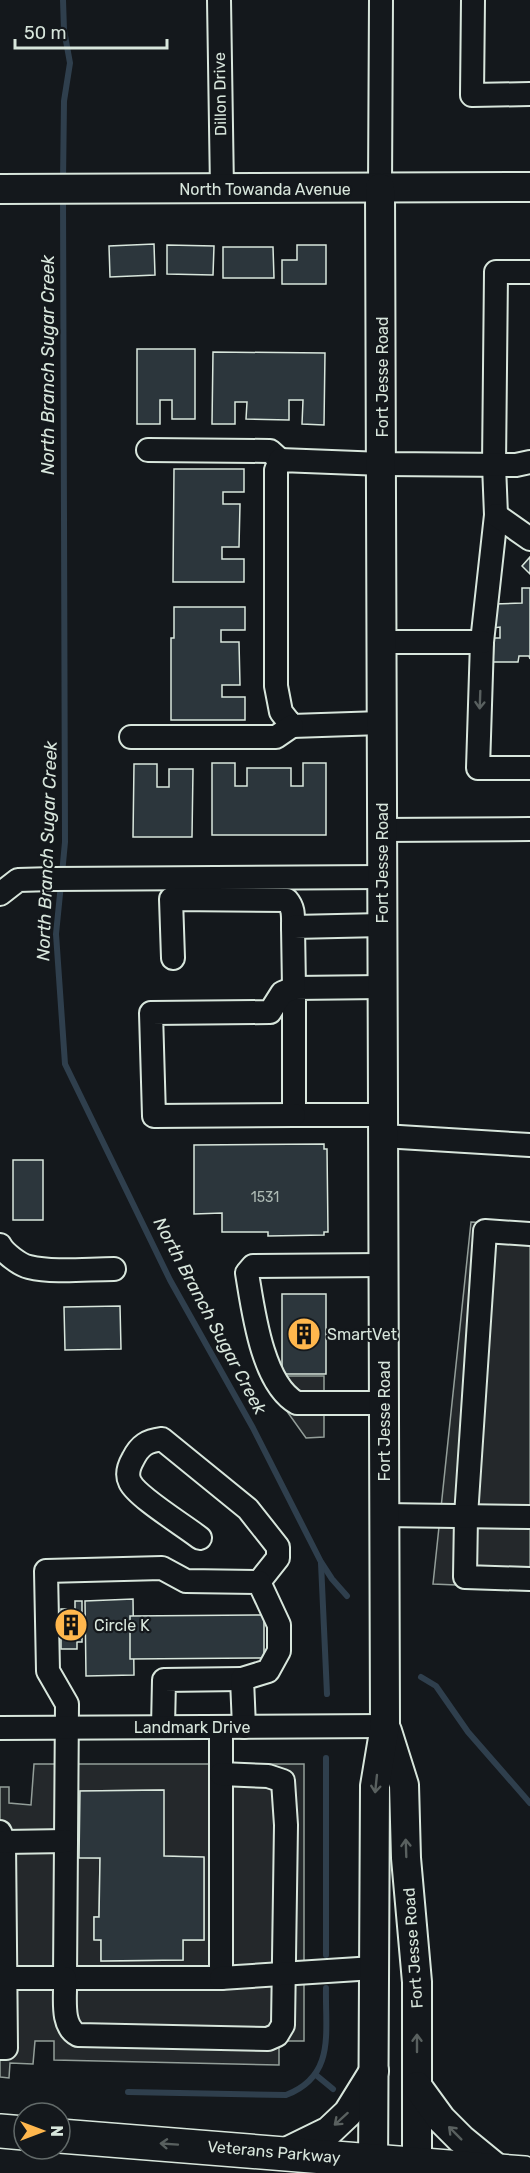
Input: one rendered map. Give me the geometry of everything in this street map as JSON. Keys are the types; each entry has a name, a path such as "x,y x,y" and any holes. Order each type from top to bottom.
{"highway":[{"name":"Veterans Parkway","path":"72,2137 284,2153 374,2167 512,2172"}],"main road":[{"name":"North Towanda Avenue","path":"0,189 530,187"},
{"name":"Fort Jesse Road","path":"374,2167 375,1786 385,1726 381,723 383,464 380,188"},
{"name":"Fort Jesse Road","path":"385,1726 404,1785 406,1857 417,1983 418,2169"},
{"path":"284,2153 329,2131 348,2113 374,2072"},
{"path":"417,2086 441,2119 461,2139 512,2172"}],"street":[{"name":"Dillon Drive","path":"219,0 222,189"},
{"name":"Fort Jesse Road","path":"380,188 381,0"},
{"path":"472,0 472,96 530,94"},
{"path":"530,272 495,272 495,515 482,642 478,768 530,768"},
{"path":"148,450 270,450 280,460 383,464 494,465 530,462"},
{"path":"280,460 276,470 276,686 281,712 292,726"},
{"path":"495,515 530,539"},
{"path":"381,642 482,642"},
{"path":"131,737 276,737 292,726 381,723"},
{"path":"382,830 530,829"},
{"path":"0,894 18,880 382,877"},
{"path":"173,958 171,899 286,900 293,912 294,1114"},
{"path":"293,927 382,925"},
{"path":"382,987 294,988 282,993 270,1012 151,1013 154,1116 294,1114 530,1145"},
{"path":"530,1234 485,1231 466,1516 465,1577 530,1579"},
{"path":"0,1245 3,1250 27,1267 114,1269"},
{"path":"383,1265 253,1266 247,1273 260,1345 282,1392 297,1403 384,1403"},
{"path":"200,1538 137,1491 129,1480 129,1467 138,1450 147,1441 162,1439 248,1509 279,1547 278,1558 259,1582"},
{"path":"384,1515 530,1517"},
{"path":"220,1774 268,1776 283,1781 286,1825 283,2025 278,2035 268,2039 78,2035 70,2031 66,2023 67,1704 48,1671 46,1571 162,1568 186,1581 259,1582"},
{"path":"163,1727 164,1680 242,1679 268,1671 279,1651 279,1625 259,1582"},
{"path":"242,1679 244,1727"},
{"name":"Landmark Drive","path":"0,1728 385,1726"},
{"path":"220,1727 220,1978"},
{"path":"0,2048 6,2048 2,1837 66,1841"},
{"path":"3,1978 220,1978 374,1968"}],"shaded area":[{"path":"471,1222 530,1225 530,1588 433,1584"},
{"path":"285,1376 324,1376 324,1437 306,1438 286,1410"},
{"path":"34,1764 304,1764 304,2041 279,2041 279,2065 54,2060 54,2041 35,2041 33,2064 10,2063 9,2078 0,2077 0,1787 9,1787 9,1803 31,1805","holes":["163,1790 164,1856 204,1858 204,1940 183,1940 183,1960 101,1961 101,1940 94,1939 94,1917 99,1917 100,1858 79,1857 80,1791"]}],"building":[{"path":"154,244 155,275 110,277 109,246"},
{"path":"167,245 214,246 213,275 167,274"},
{"path":"297,245 326,245 326,284 282,284 282,260 297,260"},
{"path":"223,247 273,247 274,278 223,278"},
{"path":"137,349 195,349 195,419 172,419 172,400 160,400 160,424 137,424"},
{"path":"213,352 325,353 324,425 302,424 303,400 289,400 289,420 246,419 247,402 235,402 235,424 212,424"},
{"path":"174,469 244,469 244,492 223,492 223,504 240,504 239,547 222,547 222,559 244,559 244,582 173,582"},
{"path":"530,557 530,574 522,566"},
{"path":"522,588 530,588 530,659 529,656 519,656 518,662 493,662 494,638 500,638 500,627 493,628 494,604 522,603"},
{"path":"174,607 245,607 245,630 221,630 221,642 239,642 240,685 222,685 222,697 245,697 245,720 171,720 171,638 174,638"},
{"path":"212,763 235,763 235,786 247,786 247,768 291,768 291,786 303,786 303,763 326,763 326,835 212,835"},
{"path":"134,764 157,764 157,787 169,787 169,769 193,769 192,837 133,837"},
{"path":"324,1144 324,1149 327,1149 328,1232 324,1232 324,1235 268,1236 268,1232 222,1232 222,1213 194,1214 194,1145"},
{"path":"13,1160 43,1160 43,1220 13,1220"},
{"name":"SmartVet","path":"282,1294 326,1294 326,1374 282,1374"},
{"path":"120,1306 121,1349 65,1350 64,1307"},
{"name":"Circle K","path":"133,1599 134,1675 86,1676 85,1601"},
{"name":"Circle K","path":"75,1601 82,1601 82,1642 77,1642 77,1649 61,1649 61,1609 75,1609"},
{"name":"Circle K","path":"264,1615 264,1658 130,1659 130,1616"},
{"path":"164,1790 164,1856 204,1857 204,1940 183,1940 183,1960 101,1961 101,1940 94,1940 94,1917 99,1917 100,1858 79,1858 80,1791"}],"waterway":[{"name":"North Branch Sugar Creek","path":"63,0 64,30 70,63 64,101 63,181"},
{"name":"North Branch Sugar Creek","path":"62,874 65,842 63,195"},
{"name":"North Branch Sugar Creek","path":"61,884 56,934 65,1064 170,1280 253,1428 321,1562 347,1596"},
{"path":"321,1563 327,1694"},
{"name":"North Branch Sugar Creek","path":"421,1677 436,1686 468,1732 530,1803"},
{"path":"326,1758 326,1955"},
{"path":"128,2092 286,2095 302,2087 313,2076 324,2051 326,1988"},
{"path":"316,2075 333,2089"}],"place":[{"name":"SmartVet","path":"304,1334"},
{"name":"Circle K","path":"71,1625"}]}
